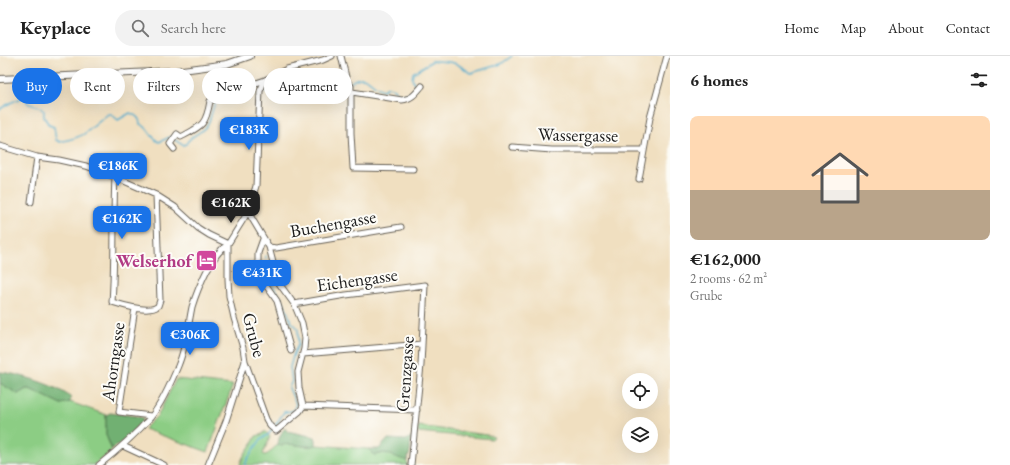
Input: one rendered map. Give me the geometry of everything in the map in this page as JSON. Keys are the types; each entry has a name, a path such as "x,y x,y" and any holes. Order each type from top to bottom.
{"street":[{"path":"0,79 175,71 223,64 250,56"},
{"path":"291,68 323,60 332,56"},
{"path":"341,56 344,68"},
{"path":"639,179 650,118 667,56"},
{"path":"100,465 123,446 152,416 162,400 178,366 183,351 193,305 201,283 213,260 221,249 228,244 248,212 256,186 260,91 264,82"},
{"path":"174,149 170,144 177,134 181,137 203,123 210,101 239,89 264,82"},
{"path":"352,92 402,100 414,95 422,86"},
{"path":"352,104 351,133 353,168 413,169"},
{"path":"0,146 37,157 86,166 115,177 156,195 175,207 198,228 228,244"},
{"name":"Wassergasse","path":"512,148 552,150 644,150"},
{"path":"31,202 37,157"},
{"name":"Ahorngasse","path":"115,177 112,302 135,308 154,309 158,306 160,300 156,195"},
{"path":"248,212 269,247 278,282 294,304 302,323 305,338 303,354 298,372 299,388 303,406 417,410"},
{"name":"Buchengasse","path":"269,247 276,248 401,227"},
{"path":"263,239 258,253 258,271 261,278 277,301 291,351"},
{"name":"Grube","path":"228,244 229,296 245,361 270,426 276,431 300,411 303,406"},
{"name":"Eichengasse","path":"294,304 346,295 425,285"},
{"name":"Grenzgasse","path":"411,465 417,410 425,285"},
{"name":"Ahorngasse","path":"135,308 119,412 152,416"},
{"path":"303,354 422,344"},
{"path":"208,465 226,421 245,361"},
{"path":"123,446 164,465"}],"green space":[{"path":"0,372 27,378 58,389 71,398 70,402 61,404 30,389 26,389 18,394 0,383"},
{"path":"176,379 233,385 208,452 144,429 158,415"},
{"path":"0,383 18,394 26,389 30,389 61,404 70,402 106,415 106,435 112,451 93,465 0,465"},
{"path":"110,413 143,418 143,420 122,442 112,449 106,435 106,415"},
{"path":"418,426 494,437 492,439 418,432"},
{"path":"285,428 287,431 315,437 316,445 307,446 288,444 279,446 279,438"},
{"path":"265,431 270,437 263,454 265,455 276,446 284,444 307,446 316,445 368,449 374,455 385,453 406,460 408,465 240,465 243,457 256,436 263,434"},
{"path":"411,437 410,452 407,461 385,453 374,455 368,449 379,449 388,439 406,440"}],"waterway":[{"path":"352,81 361,78 365,79 383,90 388,87 394,89 399,95 405,95 409,94 415,89 416,86 412,79 413,73 432,61 457,64 471,73 501,64 512,56"},
{"path":"175,140 183,145 186,144 191,138 205,128 209,122 217,101 246,89 260,86"},
{"path":"0,109 23,97 29,104 38,106 44,111 44,117 49,125 54,127 56,140 60,142 76,138 84,134 108,114 111,114 118,120 130,113 137,117 140,124 143,125 159,142 170,137 173,138"},
{"path":"245,465 262,438 268,435 284,412 293,411 296,404 289,388 292,381 290,367 298,345 298,330 291,322 284,303 271,283"}],"place":[{"name":"Welserhof","path":"207,261"}]}
